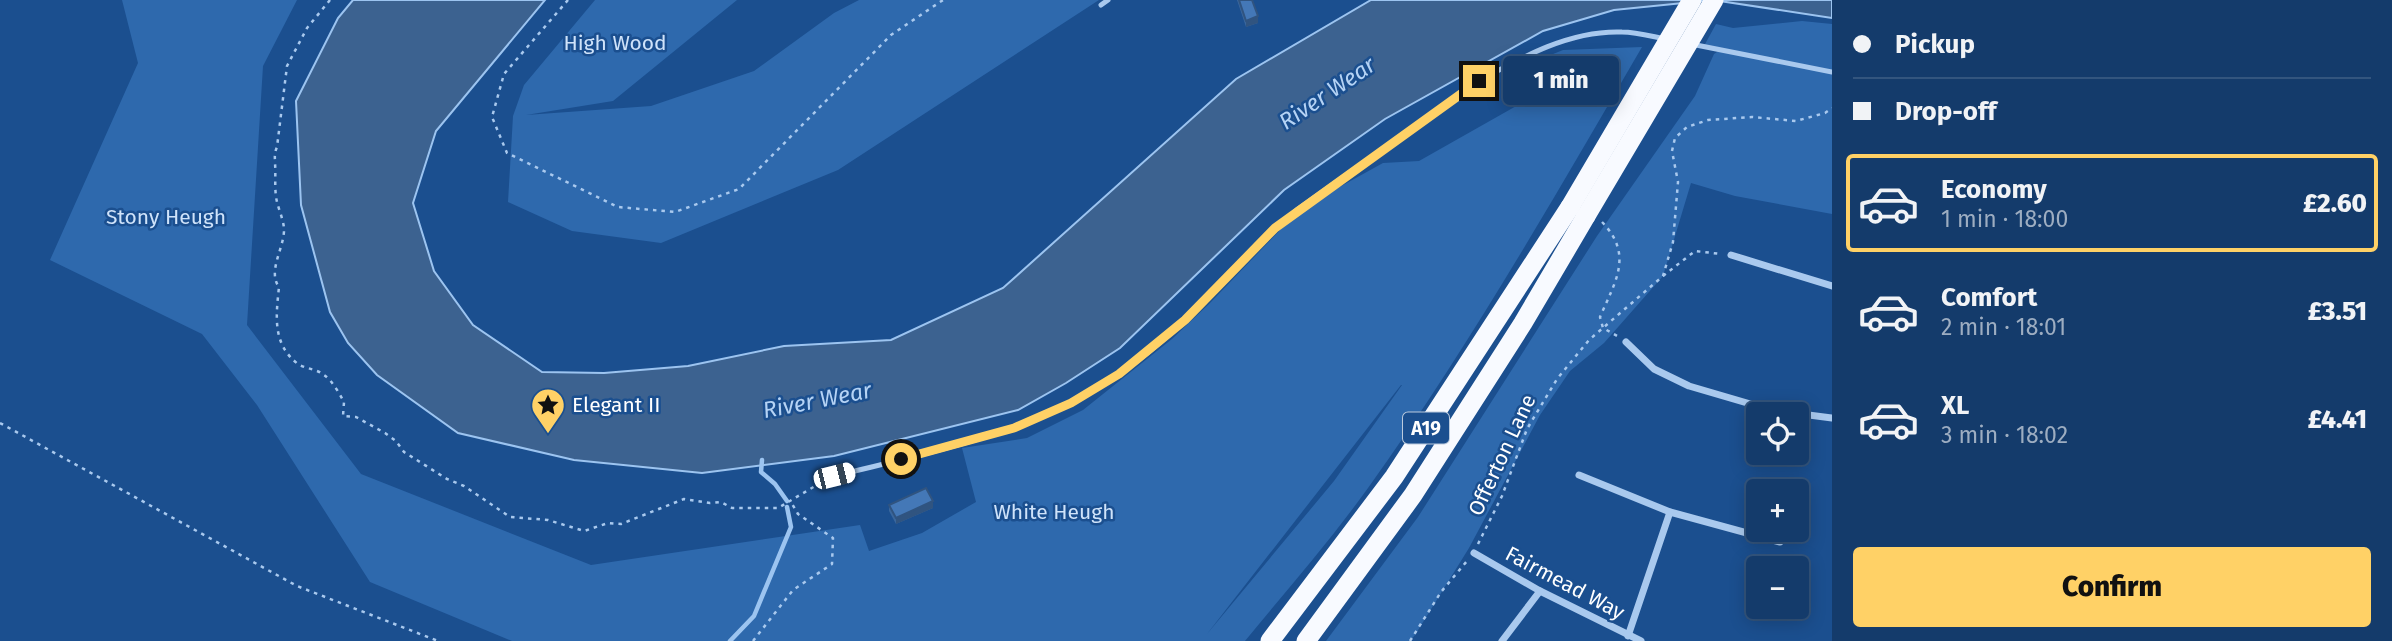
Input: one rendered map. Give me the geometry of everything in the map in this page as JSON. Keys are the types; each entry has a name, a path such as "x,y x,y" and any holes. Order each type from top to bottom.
{"highway":[{"name":"A19","path":"1270,641 1330,564 1585,214 1692,0"},
{"name":"A19","path":"1306,641 1413,495 1523,323 1585,214 1714,0"}],"street":[{"path":"1731,256 1832,286"},
{"path":"1626,342 1654,369 1689,386 1771,410 1832,418"},
{"path":"1579,475 1670,512 1746,533"},
{"path":"1628,636 1670,512"},
{"name":"Fairmead Way","path":"1474,552 1540,592 1642,641"},
{"path":"1502,641 1540,592"}],"lane":[{"path":"1101,5 1108,0"},
{"path":"834,476 1014,428 1096,389 1119,374 1185,320 1275,228 1298,209 1479,81 1548,46 1587,35 1619,31 1832,72"}],"path":[{"path":"330,0 307,28 287,66 274,152 277,205 284,230 275,266 276,283 279,287 276,300 277,333 284,351 301,366 325,375 344,402 343,416 356,417 385,433 396,441 404,452 447,479 464,486 510,517 548,520 584,531 608,523 621,524 684,499 721,502 732,508 778,508 814,485 834,476"},
{"path":"568,0 504,74 492,117 507,153 618,207 676,212 739,189 891,35 943,0"},
{"path":"1663,276 1673,242 1678,181 1672,151 1675,138 1687,127 1708,120 1752,117 1796,121 1825,113 1832,108"},
{"path":"1585,214 1617,243 1619,269 1600,317 1603,328 1626,342"},
{"name":"Offerton Lane","path":"1410,641 1441,592 1474,552 1502,496 1527,429 1557,379 1589,340 1695,251 1731,256"},
{"path":"0,423 297,586 438,641"},
{"path":"753,641 793,590 832,564 833,538 798,514 791,502"}],"green space":[{"path":"122,0 297,0 263,66 247,325 361,474 591,565 860,525 869,551 922,533 976,502 962,448 1027,438 1083,410 1172,339 1282,228 1325,195 1383,163 1419,161 1518,105 1531,63 1563,50 1642,47 1510,270 1405,435 1339,527 1245,641 512,641 370,582 257,405 202,334 50,260 138,63","holes":["1402,385 1334,481 1207,634"]},
{"name":"High Wood","path":"595,0 737,0 613,101 526,115 651,106 754,71 834,13 859,0 1099,0 838,170 661,243 572,231 508,202 513,116 524,85"},
{"path":"1802,21 1832,24 1832,214 1735,196 1691,183 1663,276 1604,343 1570,371 1540,415 1469,548 1415,635 1410,641 1326,641 1418,517 1597,236 1695,96 1714,54 1720,50 1704,46 1716,24 1733,28"}],"water":[{"name":"River Wear","path":"353,0 545,0 436,131 413,203 434,271 473,325 542,372 604,373 688,366 784,346 891,340 1003,288 1236,79 1371,0 1713,0 1614,10 1543,31 1385,119 1284,190 1120,348 1018,410 834,456 702,473 574,460 458,433 377,375 348,343 330,312 301,205 296,101 338,18"},
{"path":"1713,0 1832,0 1832,18"}],"building":[{"path":"1239,0 1252,0 1258,16 1246,21"},
{"path":"926,488 933,501 896,518 889,505"}],"waterway":[{"path":"762,460 761,472 775,484 787,501"},
{"path":"730,641 754,616 791,527 787,507"}],"place":[{"name":"Elegant II","path":"548,435"}],"route":[{"path":"901,459 1014,428 1071,403 1119,374 1162,341 1207,300 1255,248 1298,209 1479,81"}],"park label":[{"name":"Stony Heugh","path":"166,217"},
{"name":"White Heugh","path":"1054,512"}]}
